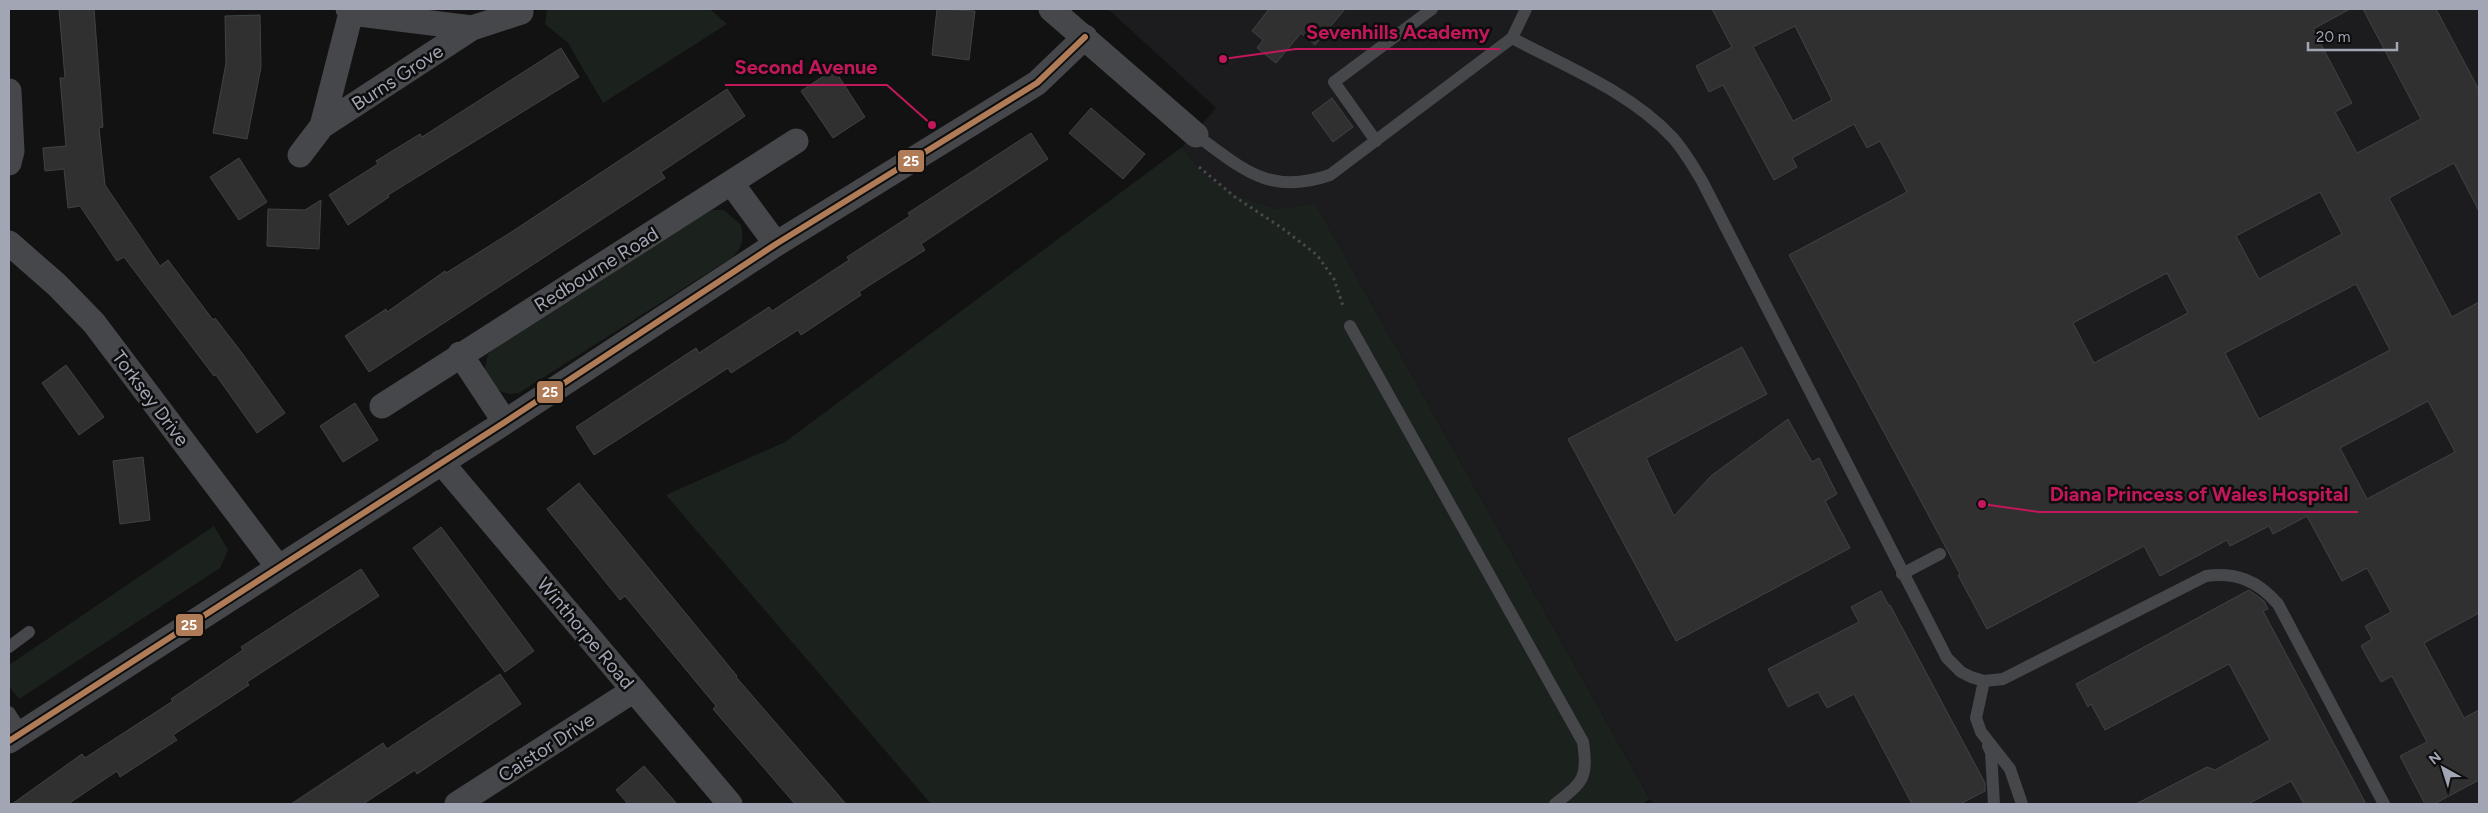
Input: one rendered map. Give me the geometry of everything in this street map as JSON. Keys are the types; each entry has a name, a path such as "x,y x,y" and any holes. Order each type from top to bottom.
{"street":[{"name":"Burns Grove","path":"322,126 349,11 472,28"},
{"name":"Burns Grove","path":"300,155 322,126 472,28 521,12"},
{"path":"1063,12 1085,37 1196,135"},
{"path":"13,728 278,567 505,422 776,244 1037,83 1085,37"},
{"path":"9,92 12,152 9,163"},
{"name":"Redbourne Road","path":"382,406 460,354 732,184 796,141"},
{"path":"732,184 776,244"},
{"name":"Torksey Drive","path":"9,243 56,285 94,323 278,567"},
{"path":"460,354 505,422"},
{"name":"Winthorpe Road","path":"441,462 730,804"},
{"name":"Caistor Drive","path":"457,804 634,690"}],"lane":[{"path":"1376,142 1334,82 1432,9"},
{"path":"1196,135 1236,165 1263,179 1292,183 1311,182 1330,175 1512,38 1526,9"},
{"path":"1512,38 1612,92 1644,113 1671,136 1687,156 1702,181 1946,658 1961,672 1984,681 2003,679 2206,576 2222,574 2240,576 2254,582 2278,604 2384,804"},
{"path":"1350,326 1583,742 1586,764 1584,778 1555,804"},
{"path":"1902,574 1940,554"},
{"path":"9,647 29,632"},
{"path":"1984,681 1976,718 1991,752 1994,804"},
{"path":"1982,732 2010,769 2022,804"}],"path":[{"path":"1195,164 1235,197 1282,228 1317,255 1334,279 1350,326"}],"shaded area":[{"path":"547,9 710,9 727,24 603,103 568,43 545,24"},
{"path":"1108,9 2479,9 2479,804 1653,804 1315,203 1277,209 1235,195 1202,172 1182,147 1216,108"},
{"path":"1182,147 1202,172 1235,195 1277,209 1315,203 1650,799 1643,804 931,804 666,495 785,442"},
{"path":"710,210 724,210 741,225 742,243 731,258 519,393 502,392 491,382 484,372 488,354 505,341"},
{"path":"214,526 228,550 220,568 19,699 9,686 9,665"}],"building":[{"path":"59,9 94,9 103,127 99,128 105,185 160,266 168,260 213,320 215,318 242,353 285,413 257,433 216,375 214,376 124,257 117,261 80,206 68,208 64,169 45,171 43,148 66,146 60,78 65,78"},
{"path":"937,9 975,11 969,60 932,55"},
{"path":"1269,9 1345,9 1315,45 1301,33 1276,63 1257,48 1263,40 1252,31"},
{"path":"1712,9 2350,9 2313,29 2352,103 2335,112 2357,153 2421,119 2363,9 2436,9 2479,90 2479,211 2454,163 2389,198 2452,317 2479,302 2479,613 2424,643 2464,718 2479,710 2479,780 2434,804 2425,804 2400,756 2427,742 2392,676 2381,682 2361,646 2372,639 2365,626 2391,612 2367,568 2342,581 2307,516 2273,534 2269,526 2230,546 2227,540 2160,576 2144,546 1987,629 1958,575 1960,574 1789,255 1907,192 1880,141 1867,148 1854,124 1792,158 1797,167 1774,180 1723,85 1709,92 1696,66 1732,47","holes":["1795,26 1832,100 1793,121 1753,47","2320,192 2342,234 2259,279 2236,236","2167,273 2188,313 2094,363 2073,323","2356,284 2390,350 2259,419 2225,353","2428,401 2455,452 2367,499 2340,448"]},
{"path":"260,15 261,67 247,139 213,133 226,63 225,16"},
{"path":"561,48 579,77 388,195 389,197 348,225 329,195 378,164 376,161 420,134 422,137"},
{"path":"834,69 865,117 833,138 801,91"},
{"path":"727,89 745,116 661,172 665,178 369,372 345,336 386,309 387,312 445,271 446,273 513,231"},
{"path":"1332,98 1353,127 1333,142 1312,113"},
{"path":"1091,108 1145,154 1123,179 1069,133"},
{"path":"1031,133 1048,159 921,244 925,250 859,292 861,295 801,335 798,330 731,373 728,368 594,455 576,427 696,348 699,353 769,307 772,311 849,260 847,257 910,216 908,213"},
{"path":"239,158 267,202 239,220 210,177"},
{"path":"321,200 319,249 267,246 268,209 305,210"},
{"path":"1742,347 1767,394 1646,458 1674,516 1711,476 1788,419 1812,462 1819,458 1837,494 1825,501 1850,548 1676,641 1568,439"},
{"path":"66,365 104,417 79,435 42,383"},
{"path":"355,403 378,440 343,462 320,426"},
{"path":"143,457 150,520 120,524 113,461"},
{"path":"579,483 736,677 846,804 795,804 713,709 716,706 625,596 620,600 547,509"},
{"path":"441,527 534,651 505,672 413,548"},
{"path":"361,569 379,596 247,682 249,685 173,735 177,740 120,777 117,771 68,804 12,804 82,754 85,758 173,701 171,699 243,650 241,647"},
{"path":"2249,590 2264,601 2268,609 2263,611 2366,804 2304,804 2291,781 2248,804 2136,804 2207,767 2215,770 2270,740 2229,664 2105,730 2091,704 2088,707 2076,684"},
{"path":"1881,591 1985,783 1985,791 1960,804 1912,804 1854,694 1827,708 1818,692 1788,707 1768,669 1859,622 1851,607"},
{"path":"500,674 521,704 417,774 415,770 363,804 291,804 383,743 387,749"},
{"path":"644,766 677,804 628,804 616,790"}],"transit line":[{"name":"25","path":"9,741 505,422 776,244 1037,83 1085,37"}],"place":[{"name":"Sevenhills Academy","path":"1223,59"},
{"name":"Second Avenue","path":"932,125"},
{"name":"Diana Princess of Wales Hospital","path":"1982,504"}]}
